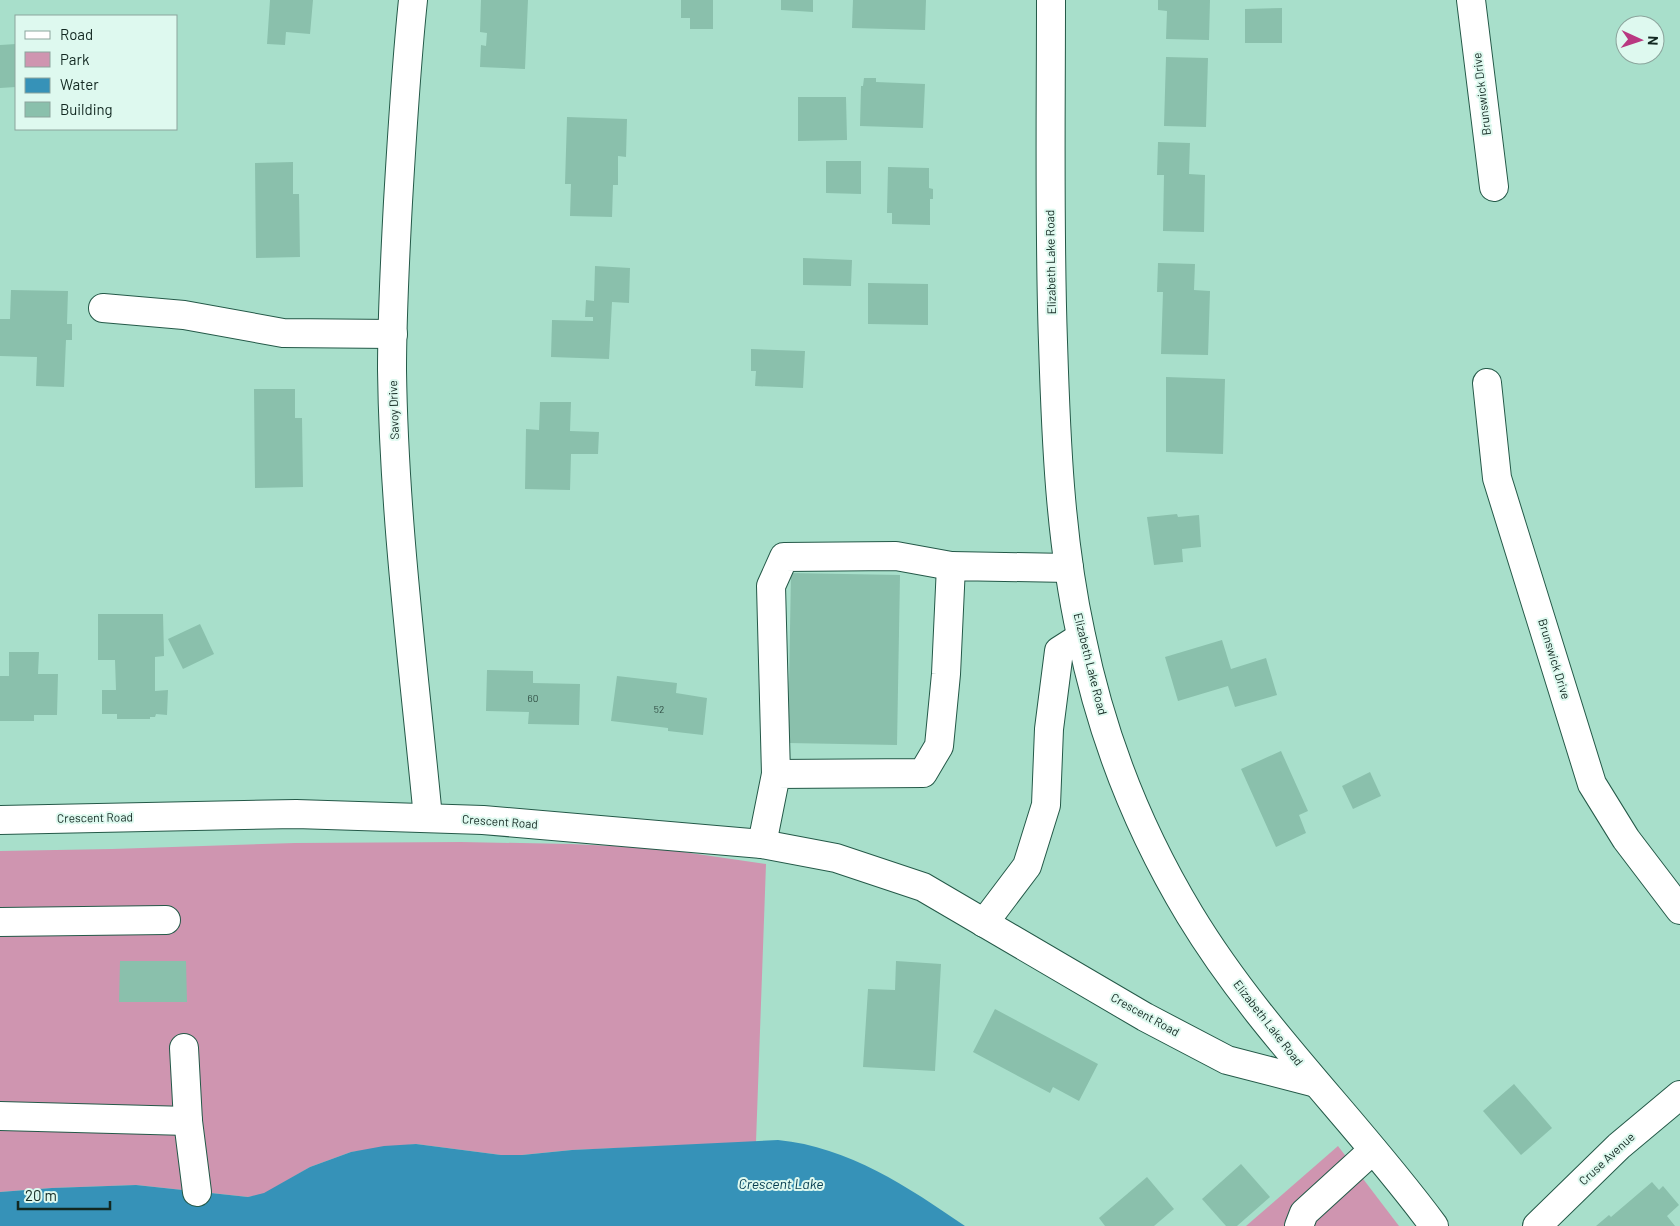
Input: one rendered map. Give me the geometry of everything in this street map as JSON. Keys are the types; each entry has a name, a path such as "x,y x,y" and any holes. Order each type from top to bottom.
{"street":[{"name":"Savoy Drive","path":"413,0 404,92 394,278 393,334 396,450 403,562 428,818"},
{"name":"Elizabeth Lake Road","path":"1051,0 1050,211 1055,411 1060,488 1069,568 1081,637 1112,749 1134,807 1160,861 1190,915 1222,964 1256,1011 1407,1190 1434,1226"},
{"name":"Brunswick Drive","path":"1471,0 1494,187"},
{"path":"103,308 184,315 284,333 393,334"},
{"name":"Brunswick Drive","path":"1487,383 1497,478 1592,784 1626,839 1680,910"},
{"path":"762,844 776,774 772,586 784,556 896,556 950,566 1069,568"},
{"path":"776,774 923,773 939,746 946,674 950,566"},
{"path":"984,923 1027,866 1046,805 1049,729 1059,651 1081,637"},
{"name":"Crescent Road","path":"0,820 296,814 428,818 493,821 762,844 836,858 923,888 1145,1016 1228,1060 1316,1083"},
{"path":"0,922 166,920"},
{"path":"184,1048 188,1121 197,1192"},
{"name":"Cruse Avenue","path":"1537,1226 1619,1146 1680,1095"},
{"path":"0,1116 188,1121"},
{"path":"1298,1226 1304,1213 1373,1150"}],"green space":[{"path":"461,842 656,848 766,864 756,1142 572,1150 522,1155 501,1155 416,1144 351,1152 310,1167 264,1194 248,1197 136,1185 0,1192 0,851 295,843"},
{"path":"1338,1146 1399,1226 1246,1226"}],"water":[{"name":"Crescent Lake","path":"778,1140 804,1144 829,1151 877,1171 900,1183 965,1226 0,1226 0,1192 136,1185 248,1197 264,1193 310,1167 351,1152 384,1146 416,1144 501,1155 522,1155 572,1150"}],"building":[{"path":"270,0 313,0 310,34 286,32 285,45 267,44"},
{"path":"481,0 528,0 525,69 480,67 481,45 486,46 487,33 480,32"},
{"path":"681,0 713,0 713,29 690,29 690,18 681,18"},
{"path":"781,0 813,0 813,12 781,10"},
{"path":"853,0 926,0 925,30 852,28"},
{"path":"1158,0 1210,0 1209,40 1166,39 1167,11 1158,10"},
{"path":"1282,8 1282,43 1245,43 1245,9"},
{"path":"15,44 15,87 0,88 0,45"},
{"path":"1166,57 1208,58 1206,127 1164,126"},
{"path":"864,78 876,78 876,82 925,84 923,128 860,126 861,86 863,86"},
{"path":"798,97 846,97 847,140 798,141"},
{"path":"567,117 627,119 626,157 618,156 618,185 613,185 612,217 570,216 571,184 565,184"},
{"path":"1158,142 1190,143 1189,174 1205,175 1204,232 1163,231 1164,175 1157,175"},
{"path":"826,161 861,161 861,194 826,193"},
{"path":"293,162 293,194 299,194 300,257 256,258 255,163"},
{"path":"888,167 929,168 929,188 933,189 933,199 930,199 930,225 892,224 892,213 887,213"},
{"path":"803,258 852,260 851,286 803,285"},
{"path":"1158,263 1195,264 1194,290 1210,291 1208,355 1161,354 1163,292 1157,292"},
{"path":"595,266 630,268 629,303 612,302 609,359 551,357 552,320 593,321 593,317 585,317 586,300 594,301"},
{"path":"868,283 928,284 928,325 868,324"},
{"path":"11,290 68,291 67,324 72,324 72,340 66,340 64,387 36,386 37,357 0,356 0,319 10,319"},
{"path":"751,349 805,351 803,388 755,386 756,371 751,371"},
{"path":"1166,377 1225,379 1223,454 1166,452"},
{"path":"254,389 295,389 295,418 302,418 303,487 255,488"},
{"path":"540,402 571,402 570,431 599,432 598,454 571,454 570,490 525,489 526,429 539,430"},
{"path":"1177,514 1178,517 1199,515 1201,547 1182,549 1183,562 1154,565 1147,517"},
{"path":"791,573 900,575 897,745 788,743"},
{"path":"98,614 163,614 164,656 155,657 155,691 168,690 167,715 156,714 155,717 150,717 150,719 117,719 117,714 102,714 102,690 116,690 115,660 98,660"},
{"path":"200,624 214,654 183,669 168,639"},
{"path":"1222,640 1231,669 1266,658 1277,695 1235,707 1228,686 1178,701 1165,657"},
{"path":"9,652 39,652 38,674 58,674 57,715 34,715 34,721 0,721 0,676 9,676"},
{"path":"487,670 533,671 533,683 580,684 579,725 528,724 529,712 486,711"},
{"path":"617,676 677,683 676,693 707,698 703,735 668,731 668,728 611,721"},
{"path":"1281,751 1308,811 1299,815 1306,833 1276,847 1241,769"},
{"path":"1370,772 1381,796 1353,809 1342,786"},
{"path":"120,961 186,961 187,1002 119,1002"},
{"path":"896,961 941,964 935,1071 863,1067 868,989 895,990"},
{"path":"995,1009 1098,1064 1079,1101 1053,1087 1050,1093 973,1052"},
{"path":"1514,1084 1552,1128 1521,1155 1483,1111"},
{"path":"1241,1164 1270,1197 1237,1226 1226,1226 1202,1199"},
{"path":"1147,1177 1174,1209 1154,1226 1105,1226 1099,1218"},
{"path":"1652,1182 1659,1190 1663,1186 1679,1205 1667,1216 1675,1226 1596,1226 1609,1215 1611,1217"}]}
